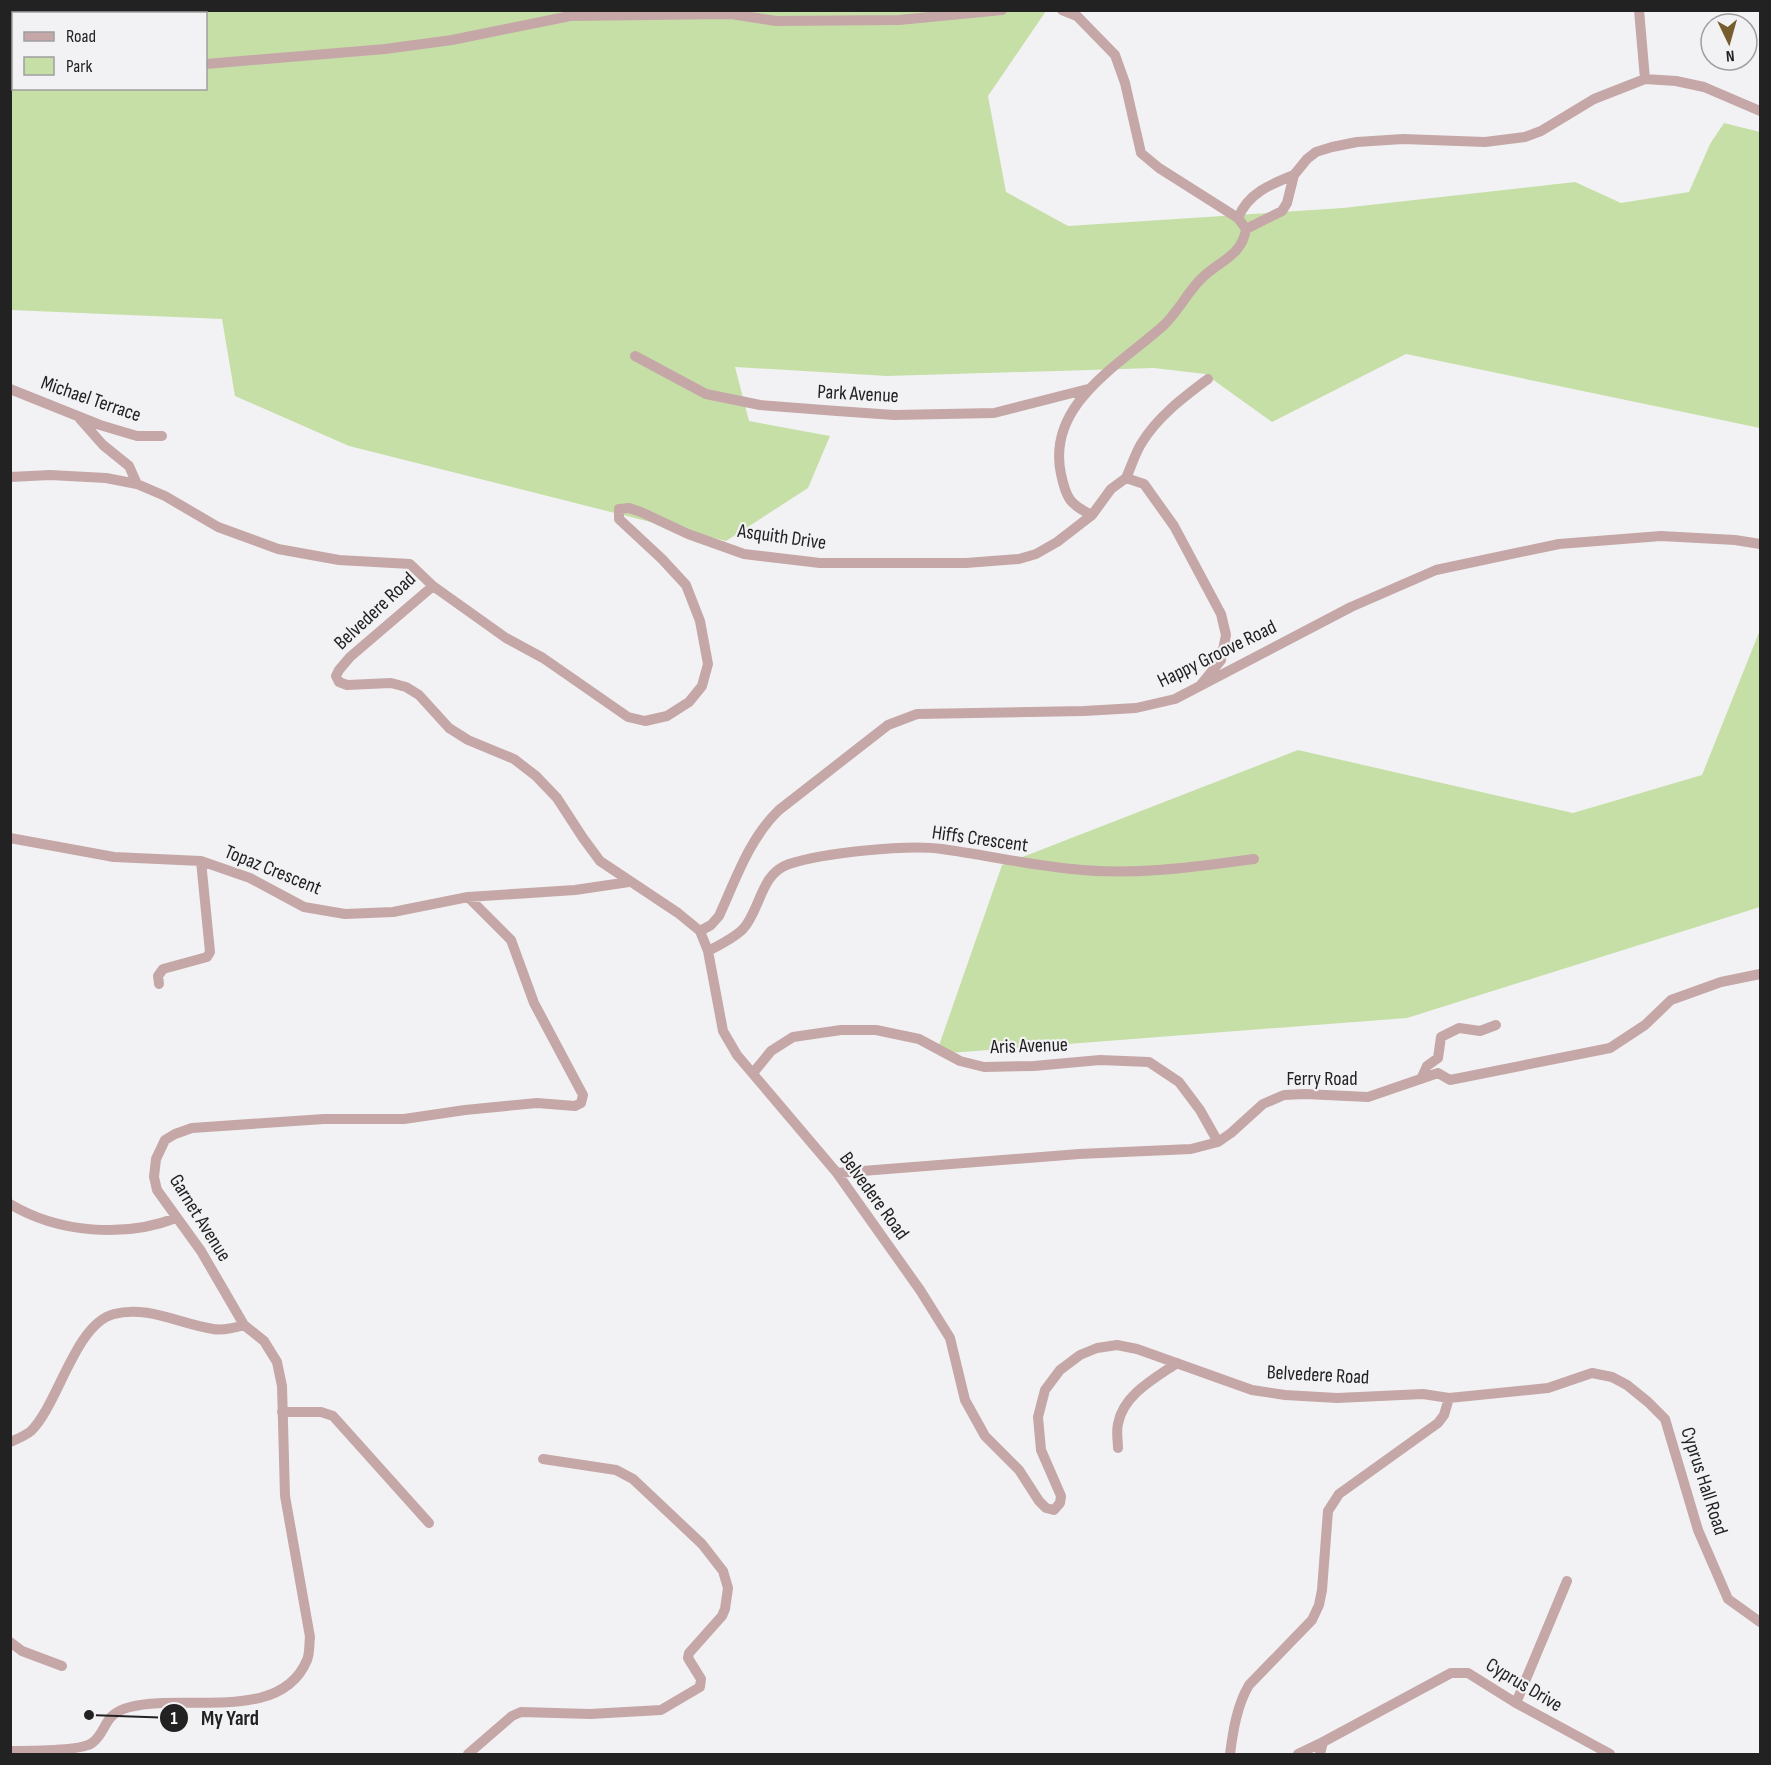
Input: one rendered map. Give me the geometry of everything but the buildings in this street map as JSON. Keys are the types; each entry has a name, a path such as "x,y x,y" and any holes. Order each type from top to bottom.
{"street":[{"path":"207,64 385,49 452,40 570,16 731,15 776,21 899,20 1002,10"},
{"path":"1062,10 1077,16 1115,55 1125,83 1141,153 1159,168 1238,218 1246,229"},
{"path":"1639,10 1645,79"},
{"path":"1092,515 1074,507 1064,487 1058,460 1060,437 1065,423 1088,389 1166,323 1203,276 1230,257 1242,244 1246,229 1282,211 1287,202 1294,176 1306,159 1316,152 1358,142 1403,139 1485,142 1525,136 1541,131 1594,99 1645,79 1676,81 1704,87 1761,111"},
{"path":"1238,218 1250,198 1294,176"},
{"name":"Park Avenue","path":"634,356 706,394 760,405 837,411 905,415 994,413 1088,389"},
{"path":"1200,686 1221,660 1226,635 1221,614 1168,518 1144,484 1126,478 1142,443 1184,397 1208,379"},
{"name":"Michael Terrace","path":"10,389 137,436 162,436"},
{"path":"73,413 83,421 103,445 129,466 136,484"},
{"name":"Belvedere Road","path":"10,477 50,475 106,478 136,484 165,496 218,527 278,549 339,560 410,564 433,586 350,657 336,676 339,682 347,685 391,683 406,687 418,695 449,728 468,740 514,759 536,776 557,798 600,861 678,913 700,931 708,951 723,1031 737,1055 837,1173 920,1290 950,1338 965,1400 985,1436 1020,1470 1039,1501 1046,1508 1054,1510 1060,1503 1061,1496 1041,1450 1038,1417 1045,1389 1060,1370 1080,1355 1097,1348 1117,1345 1137,1349 1251,1390 1285,1395 1337,1398 1423,1394 1449,1398"},
{"name":"Asquith Drive","path":"433,586 506,638 543,658 628,717 645,721 667,716 689,702 702,686 708,664 700,621 686,585 619,519 619,509 629,508 641,512 688,534 744,554 820,563 966,563 1019,559 1036,554 1057,542 1092,515 1111,489 1126,478"},
{"name":"Happy Groove Road","path":"700,931 711,925 719,916 750,846 764,824 888,725 917,714 1029,714 1136,708 1175,699 1351,606 1436,570 1559,544 1661,536 1735,540 1761,544"},
{"name":"Topaz Crescent","path":"10,838 114,857 201,861 250,878 304,907 345,914 393,912 468,897 564,891 629,882"},
{"name":"Hiffs Crescent","path":"708,951 742,930 766,884 775,872 788,864 830,856 893,849 940,848 1075,870 1163,871 1254,860"},
{"path":"159,984 158,975 163,969 207,957 210,952 201,861"},
{"name":"Garnet Avenue","path":"10,1751 84,1748 91,1744 115,1712 144,1704 214,1703 254,1699 287,1687 308,1659 310,1637 285,1496 282,1386 277,1362 264,1341 244,1325 201,1251 157,1190 154,1177 156,1159 165,1140 192,1128 324,1119 404,1119 517,1105 575,1106 581,1103 583,1095 534,1003 511,940 468,897"},
{"name":"Ferry Road","path":"837,1173 1079,1154 1191,1149 1218,1142 1263,1104 1284,1095 1368,1097 1437,1073 1450,1080 1547,1062 1610,1047 1644,1025 1671,1000 1721,982 1761,974"},
{"path":"1420,1079 1427,1066 1438,1058 1441,1037 1459,1029 1480,1031 1496,1025"},
{"name":"Aris Avenue","path":"753,1073 771,1051 793,1037 842,1030 876,1030 920,1039 960,1060 984,1067 1034,1066 1101,1060 1149,1062 1179,1082 1200,1110 1218,1142"},
{"path":"10,1204 43,1220 95,1230 126,1229 159,1224 176,1218"},
{"path":"10,1442 31,1431 91,1329 112,1314 132,1311 168,1317 214,1329 244,1325"},
{"path":"1118,1448 1118,1423 1126,1403 1177,1363"},
{"name":"Cyprus Hall Road","path":"1449,1398 1548,1388 1592,1373 1611,1377 1627,1385 1665,1419 1698,1530 1728,1599 1761,1622"},
{"path":"1230,1755 1233,1729 1244,1693 1312,1620 1319,1605 1328,1511 1332,1502 1339,1494 1438,1423 1444,1415 1449,1398"},
{"path":"282,1412 321,1412 333,1416 429,1523"},
{"path":"468,1755 512,1716 521,1712 590,1714 661,1710 700,1687 701,1679 688,1658 689,1653 722,1616 725,1609 728,1588 723,1571 702,1544 633,1479 616,1470 543,1459"},
{"path":"1516,1703 1567,1581"},
{"path":"10,1642 22,1651 62,1666"},
{"name":"Cyprus Drive","path":"1323,1742 1451,1673 1468,1673 1516,1703 1610,1755"},
{"path":"1298,1755 1323,1742"},
{"path":"1320,1755 1323,1742"}],"green space":[{"path":"11,11 1046,11 988,96 1006,192 1068,226 1343,208 1575,182 1621,203 1689,192 1710,144 1724,123 1760,132 1760,428 1406,354 1272,422 1205,374 1154,368 887,376 735,367 749,421 830,436 808,488 726,541 349,446 235,396 222,319 11,310"},
{"path":"1760,630 1760,907 1407,1018 936,1054 1002,865 1298,750 1573,813 1702,775"}],"place":[{"name":"My Yard","path":"89,1715"}]}
